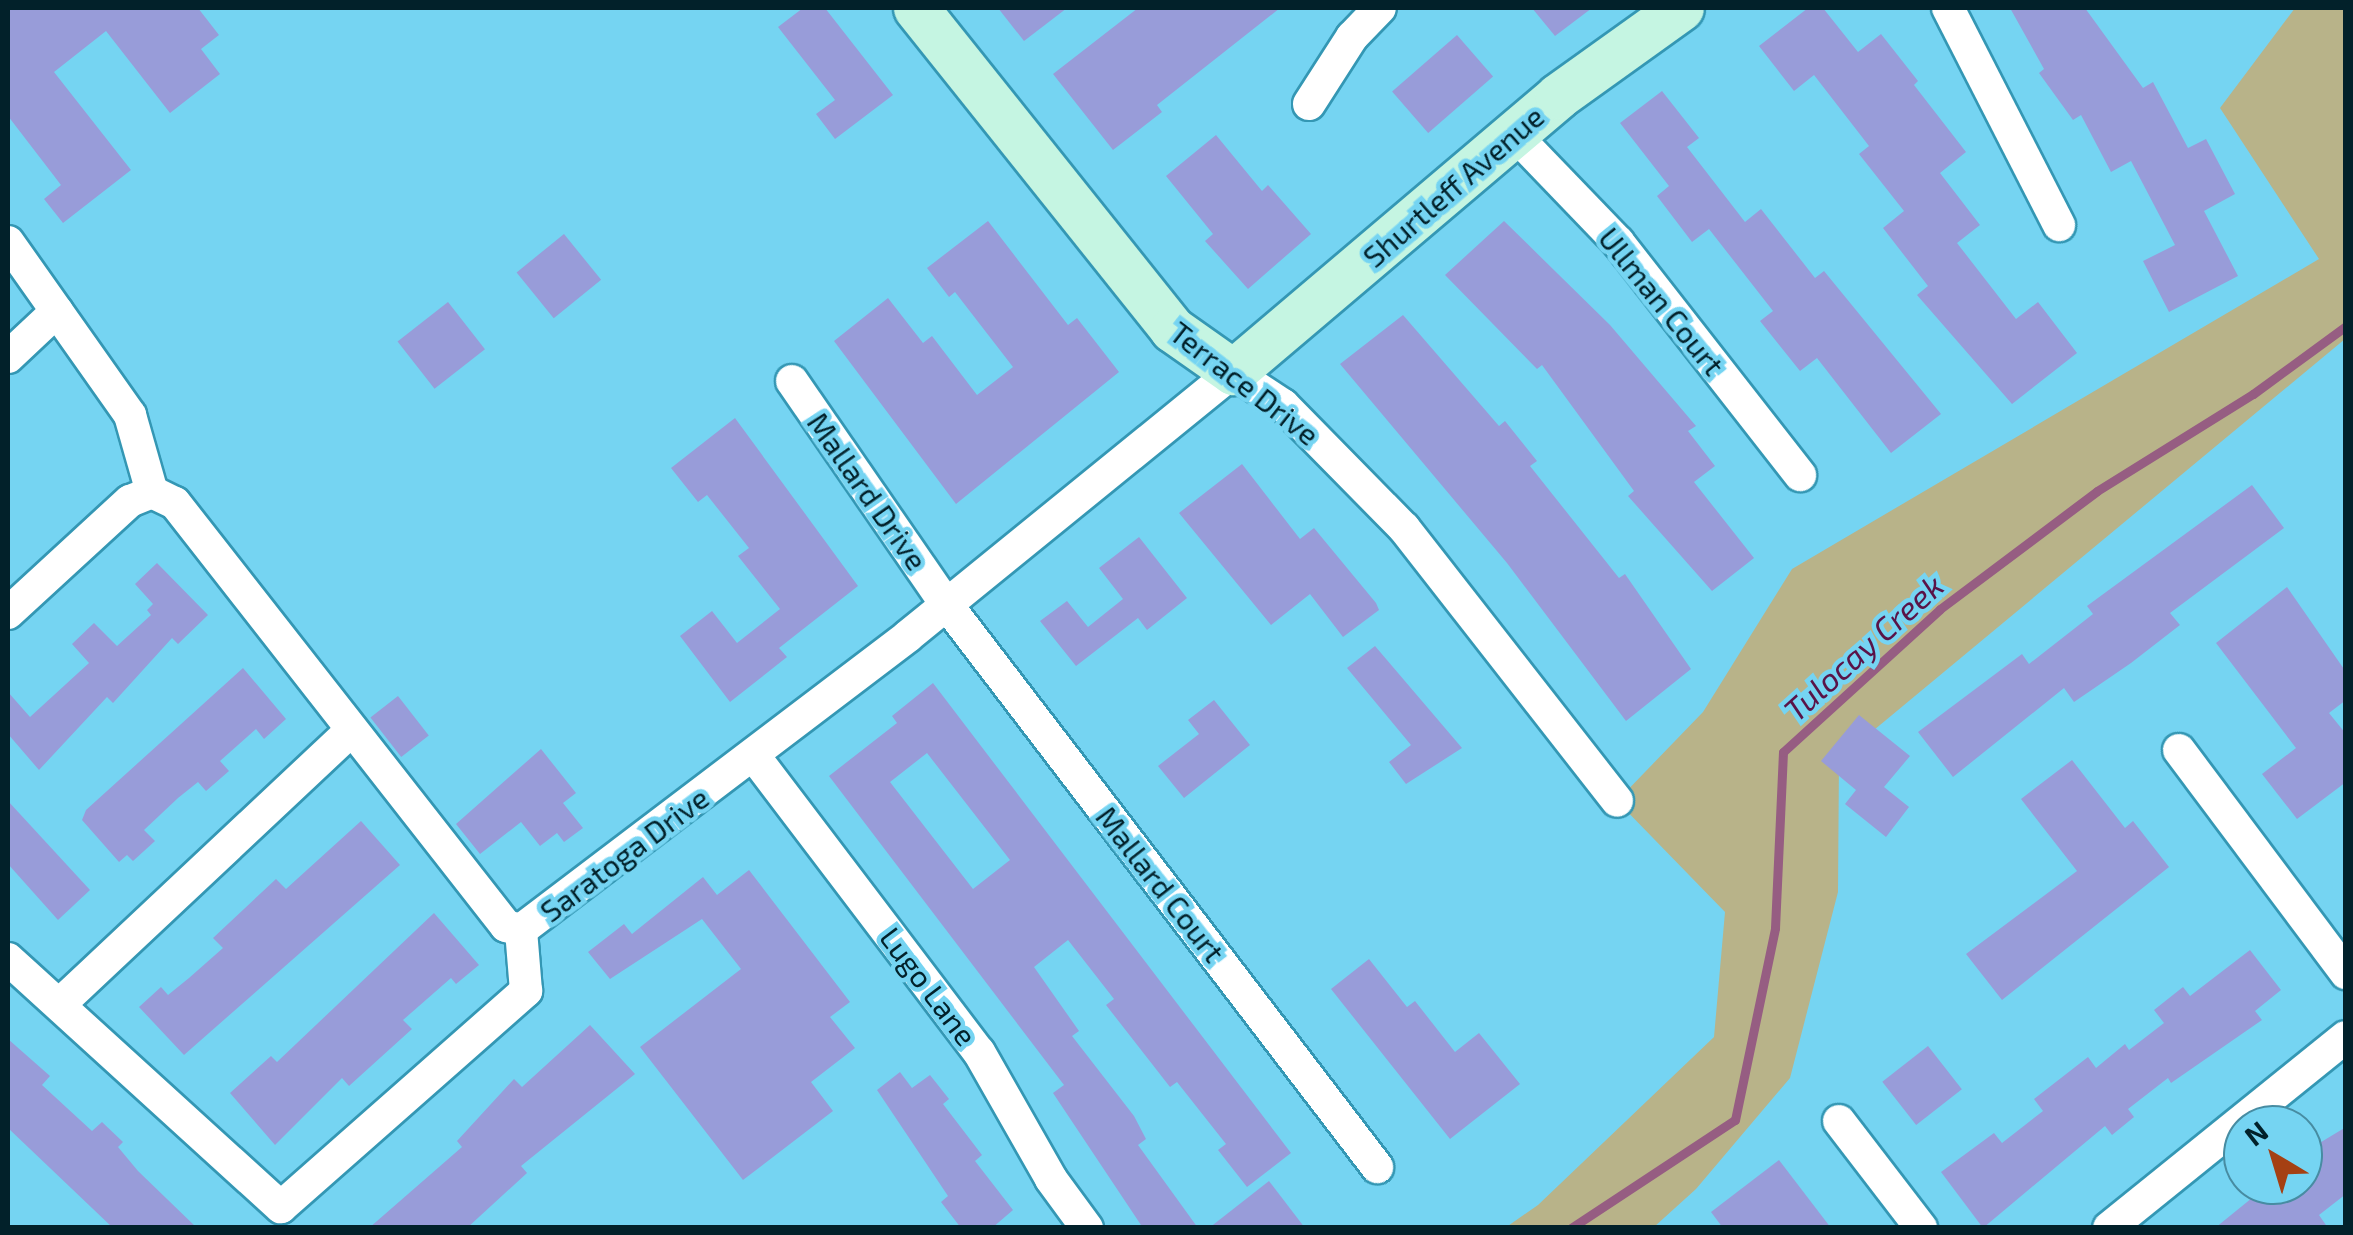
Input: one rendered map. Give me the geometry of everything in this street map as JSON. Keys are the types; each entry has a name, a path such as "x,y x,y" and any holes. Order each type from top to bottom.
{"street":[{"name":"Terrace Drive","path":"916,8 1172,329 1282,405 1404,528 1617,801"},
{"path":"1308,104 1352,37 1380,8"},
{"name":"Shurtleff Avenue","path":"1233,372 1516,134 1681,8"},
{"path":"1948,8 2058,226"},
{"name":"Ullman Court","path":"1516,134 1618,242 1800,475"},
{"path":"8,242 130,415 152,492 130,501 8,613"},
{"path":"8,357 57,312"},
{"name":"Saratoga Drive","path":"152,492 175,503 506,926 522,930 754,756 1233,372"},
{"name":"Mallard Drive","path":"792,381 944,601"},
{"name":"Mallard Court","path":"944,601 1377,1167"},
{"path":"61,1003 352,730"},
{"path":"2178,750 2346,973"},
{"name":"Lugo Lane","path":"754,756 979,1052 1051,1180 1086,1228"},
{"path":"8,959 61,1003 281,1207 526,992 522,930"},
{"path":"2109,1228 2346,1037"},
{"path":"1839,1122 1921,1228"}],"shaded area":[{"path":"2295,8 2345,8 2345,339 1839,759 1838,892 1790,1078 1696,1189 1654,1227 1505,1228 1538,1205 1714,1037 1725,912 1617,801 1703,712 1792,569 2319,259 2220,108"}],"building":[{"path":"8,8 198,8 219,35 201,49 220,74 170,113 106,31 54,72 131,170 63,223 44,199 61,185 8,116"},
{"path":"803,8 825,8 893,95 835,139 816,114 835,100 778,27"},
{"path":"998,8 1067,8 1024,41"},
{"path":"1138,8 1280,8 1157,105 1162,112 1113,150 1053,74"},
{"path":"1532,8 1592,8 1555,36"},
{"path":"1808,8 1823,8 1858,52 1881,34 1918,81 1914,85 1966,152 1940,173 1980,225 1957,243 2016,319 2038,302 2077,353 2012,404 1917,295 1928,286 1883,228 1904,211 1859,154 1869,146 1814,75 1794,91 1759,46"},
{"path":"2010,8 2085,8 2143,88 2153,82 2188,148 2206,139 2235,194 2204,211 2238,276 2169,312 2143,261 2175,245 2131,161 2111,172 2081,115 2073,120 2039,73 2044,69"},
{"path":"1457,35 1493,77 1428,133 1392,91"},
{"path":"1662,91 1699,138 1687,147 1745,222 1761,209 1815,278 1824,271 1941,414 1891,453 1817,358 1800,371 1760,321 1773,311 1709,229 1692,242 1657,196 1669,186 1620,123"},
{"path":"1216,135 1262,191 1268,185 1311,234 1248,289 1205,241 1213,234 1166,176"},
{"path":"988,221 1068,325 1077,318 1119,372 956,504 834,341 888,298 923,343 932,336 977,395 1013,367 955,292 949,297 927,268"},
{"path":"1504,221 1610,325 1696,426 1688,431 1715,466 1694,482 1754,558 1712,591 1628,496 1634,491 1542,365 1537,369 1445,275"},
{"path":"564,234 601,280 554,318 517,272"},
{"path":"448,302 485,349 435,389 398,341"},
{"path":"1403,315 1499,426 1505,421 1537,461 1530,466 1619,578 1625,574 1691,669 1626,721 1507,563 1340,364"},
{"path":"735,418 858,586 779,648 787,657 730,702 680,636 712,611 737,643 780,609 738,556 749,548 707,495 698,502 671,468"},
{"path":"1242,464 1300,539 1314,528 1376,603 1379,610 1343,637 1310,594 1271,625 1179,513"},
{"path":"2252,485 2284,528 2170,613 2180,625 2131,663 2074,702 2064,688 1953,777 1918,732 2022,654 2029,664 2093,614 2087,606"},
{"path":"1139,537 1187,598 1147,630 1138,618 1076,666 1040,621 1067,601 1088,627 1123,599 1099,568"},
{"path":"157,563 208,615 178,644 172,638 113,703 107,697 39,770 8,734 8,692 30,717 89,663 72,644 94,623 117,646 151,615 147,610 153,604 135,584"},
{"path":"2287,587 2346,672 2346,700 2329,713 2346,734 2346,782 2297,819 2262,774 2296,748 2216,643"},
{"path":"1375,646 1462,748 1406,784 1389,762 1411,745 1347,668"},
{"path":"243,668 286,719 264,739 256,729 220,761 229,771 206,791 198,782 178,798 144,830 155,841 133,861 127,855 119,862 82,820 86,810"},
{"path":"933,683 1291,1153 1247,1187 1218,1150 1226,1144 1177,1082 1170,1087 1106,1005 1114,999 1068,940 1034,967 1079,1031 1072,1036 1134,1116 1146,1139 1138,1145 1198,1228 1143,1228 1053,1093 1064,1085 829,776 897,723 892,716","holes":["927,753 1010,860 973,889 890,782"]},
{"path":"398,696 429,735 401,757 370,718"},
{"path":"1214,700 1250,745 1184,798 1158,766 1199,734 1188,720"},
{"path":"1859,715 1910,756 1884,787 1909,807 1886,837 1845,804 1856,790 1821,761"},
{"path":"541,749 576,793 563,803 583,828 564,842 557,833 540,846 521,822 480,854 456,824"},
{"path":"2072,760 2125,828 2133,821 2169,867 2002,1000 1966,954 2077,871 2021,799"},
{"path":"8,801 90,890 58,920 8,864"},
{"path":"361,821 400,865 184,1055 139,1007 161,987 168,995 223,948 213,938 276,879 286,889"},
{"path":"749,870 850,1002 830,1017 855,1048 811,1082 833,1111 743,1180 640,1047 741,969 702,919 610,979 588,952 624,924 632,934 703,877 717,895"},
{"path":"434,913 479,965 456,984 451,978 403,1020 412,1029 349,1086 342,1078 275,1145 230,1093 271,1056 277,1062"},
{"path":"2250,950 2281,990 2255,1011 2262,1020 2171,1083 2168,1078 2128,1109 2134,1117 2112,1135 2105,1126 1983,1228 1941,1172 1994,1133 2002,1143 2043,1111 2034,1099 2088,1057 2096,1068 2125,1044 2129,1050 2164,1023 2154,1010 2183,987 2190,996"},
{"path":"1369,959 1407,1007 1415,1001 1455,1052 1479,1033 1520,1084 1450,1139 1331,989"},
{"path":"590,1025 635,1074 521,1166 527,1173 467,1228 369,1228 462,1147 457,1141 514,1079 522,1087"},
{"path":"8,1039 50,1076 42,1085 92,1131 102,1122 123,1142 118,1147 138,1171 197,1228 113,1228 8,1128"},
{"path":"1928,1046 1962,1089 1916,1125 1882,1082"},
{"path":"900,1072 912,1088 930,1075 949,1099 943,1104 982,1155 975,1161 1013,1210 992,1228 961,1228 941,1202 948,1196 877,1090"},
{"path":"2346,1127 2346,1194 2319,1215 2328,1228 2215,1228 2243,1205 2323,1205 2323,1141"},
{"path":"1779,1160 1831,1228 1723,1228 1711,1212"},
{"path":"1269,1181 1305,1228 1209,1228"}],"waterway":[{"name":"Tulocay Creek","path":"1571,1228 1735,1120 1775,928 1783,752 1940,609 2097,491 2253,394 2346,326"}]}
